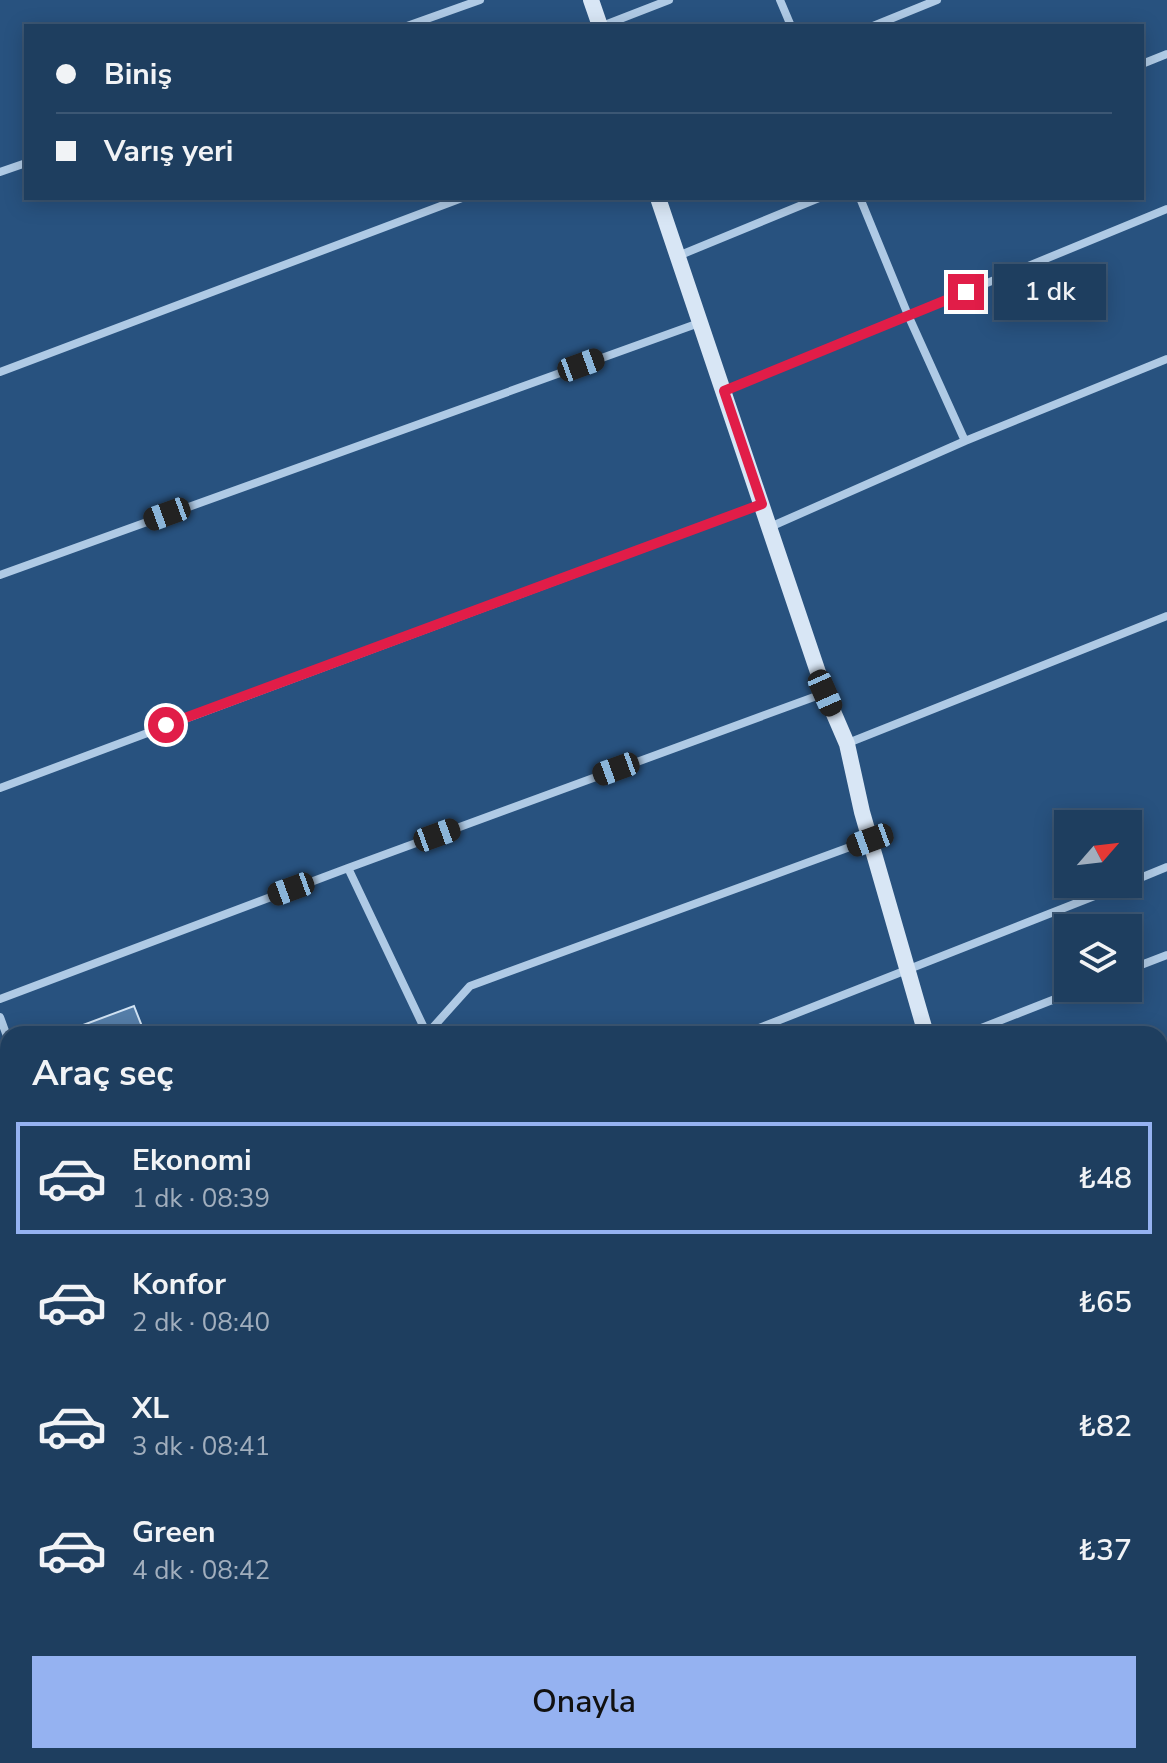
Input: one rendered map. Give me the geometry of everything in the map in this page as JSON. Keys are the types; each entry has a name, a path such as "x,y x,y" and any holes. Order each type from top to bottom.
{"main road":[{"path":"591,0 600,24"},
{"path":"659,200 825,693 847,744 870,840 924,1026"}],"street":[{"path":"413,24 480,0"},
{"path":"606,24 669,0"},
{"path":"780,0 790,24"},
{"path":"878,24 937,0"},
{"path":"1144,63 1167,54"},
{"path":"0,172 24,164"},
{"path":"0,372 457,200"},
{"path":"678,256 814,200"},
{"path":"861,200 965,441"},
{"path":"724,391 1167,209"},
{"path":"0,575 700,322"},
{"path":"770,527 965,441 1167,359"},
{"path":"0,788 762,504"},
{"path":"847,744 1167,616"},
{"path":"0,999 825,693"},
{"path":"434,1026 470,986 870,840"},
{"path":"1142,877 1167,867"},
{"path":"348,868 423,1026"},
{"path":"764,1026 1088,898"},
{"path":"1142,965 1167,955"},
{"path":"986,1026 1054,999"}],"building":[{"path":"134,1006 142,1026 80,1026"}],"route":[{"path":"166,725 762,504 724,391 966,292"}]}
